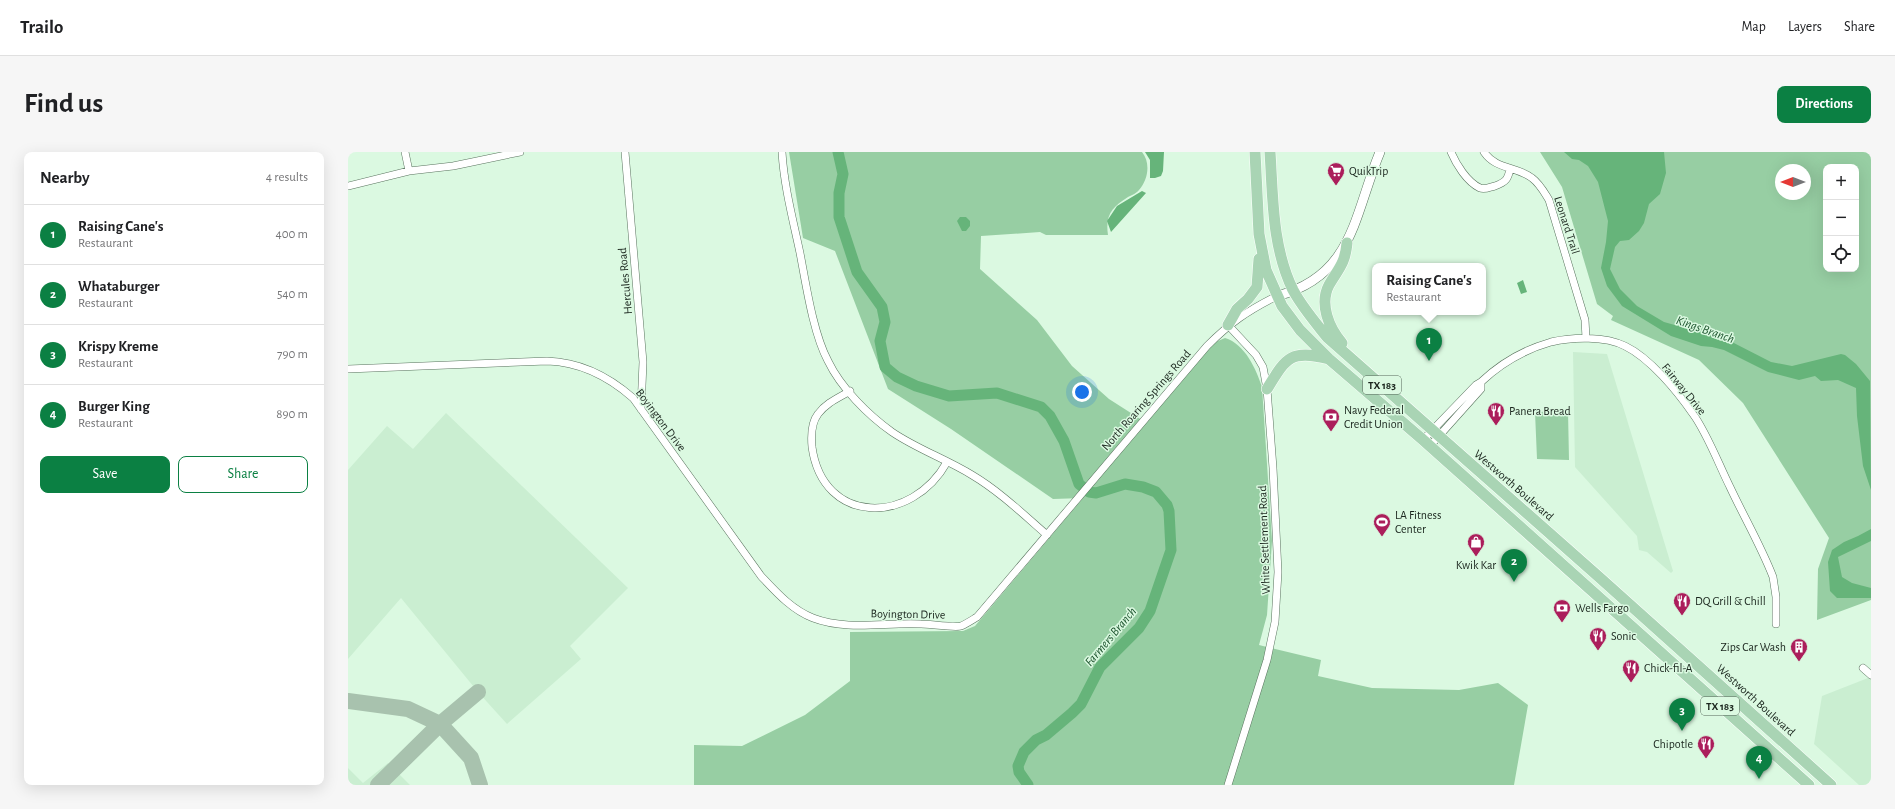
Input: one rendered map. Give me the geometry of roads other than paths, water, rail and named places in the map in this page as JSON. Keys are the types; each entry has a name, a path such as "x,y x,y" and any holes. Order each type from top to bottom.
{"main road":[{"name":"TX 183","path":"1253,152 1259,234 1266,270 1282,306 1300,330 1329,359 1426,443 1808,785"},
{"name":"Westworth Boulevard","path":"1270,152 1273,215 1284,265 1294,291 1327,337 1831,785"},
{"path":"1258,215 1273,215"},
{"path":"1228,325 1237,309 1248,300 1257,287 1259,272 1259,234"},
{"path":"1347,243 1346,258 1328,287 1326,299 1327,314 1329,324 1334,333 1366,366 1371,376"},
{"path":"1266,389 1282,366 1292,357 1302,354 1329,359"},
{"path":"1493,504 1506,509 1542,541 1547,542 1554,538"},
{"path":"1559,562 1573,566 1633,617 1637,618 1641,615"}],"street":[{"path":"405,152 409,172"},
{"path":"348,186 409,172 453,166 520,152"},
{"name":"Hercules Road","path":"625,152 643,362 641,409"},
{"path":"782,152 801,260 821,344 827,360 835,374 859,402 892,432 921,450 960,468 991,487 1047,535"},
{"path":"1277,296 1294,291 1320,276 1336,260 1347,243 1380,152"},
{"path":"1451,152 1460,168 1480,188 1486,188 1504,183 1508,178 1510,169"},
{"name":"Leonard Trail","path":"1484,152 1493,161 1533,178 1541,186 1549,200 1585,320 1586,338"},
{"name":"North Roaring Springs Road","path":"1047,535 1207,346 1228,325 1253,308 1277,296"},
{"name":"White Settlement Road","path":"1228,325 1263,367 1266,389 1278,556 1275,622 1259,688 1228,785"},
{"name":"Fairway Drive","path":"1426,443 1481,389 1481,382 1514,356 1537,346 1565,339 1586,338 1624,345 1642,356 1668,383 1694,414 1769,567 1775,587 1776,624"},
{"name":"Boyington Drive","path":"348,369 562,361 580,366 604,376 633,398 762,576 780,596 802,613 817,620 835,623 869,625 919,624 960,626 976,617 1047,535"},
{"path":"850,392 827,404 817,415 812,432 812,450 820,476 841,498 856,505 869,508 880,509 891,507 912,499 935,481 947,462"},
{"path":"1862,668 1871,675"}],"waterway":[{"name":"Farmers Branch","path":"838,152 843,174 839,193 839,217 857,272 882,307 885,322 880,341 885,367 897,377 916,386 949,396 997,393 1041,407 1050,416 1064,441 1079,484 1089,492 1096,493 1125,484 1143,487 1156,492 1167,505 1169,511 1171,550 1150,611 1139,628 1100,667 1081,704 1046,735 1036,740 1024,752 1018,766 1019,772 1028,785"}],"place":[{"name":"QuikTrip","path":"1336,186"},
{"name":"Raising Cane's","path":"1429,361"},
{"name":"Panera Bread","path":"1496,426"},
{"name":"Navy Federal Credit Union","path":"1331,432"},
{"name":"LA Fitness Center","path":"1382,537"},
{"name":"Kwik Kar","path":"1476,557"},
{"name":"Whataburger","path":"1514,582"},
{"name":"DQ Grill & Chill","path":"1682,616"},
{"name":"Wells Fargo","path":"1562,623"},
{"name":"Sonic","path":"1598,651"},
{"name":"Zips Car Wash","path":"1799,662"},
{"name":"Chick-fil-A","path":"1631,683"},
{"name":"Krispy Kreme","path":"1682,731"},
{"name":"Chipotle","path":"1706,759"},
{"name":"Burger King","path":"1759,779"}],"water label":[{"name":"Kings Branch","path":"1705,330"}]}
